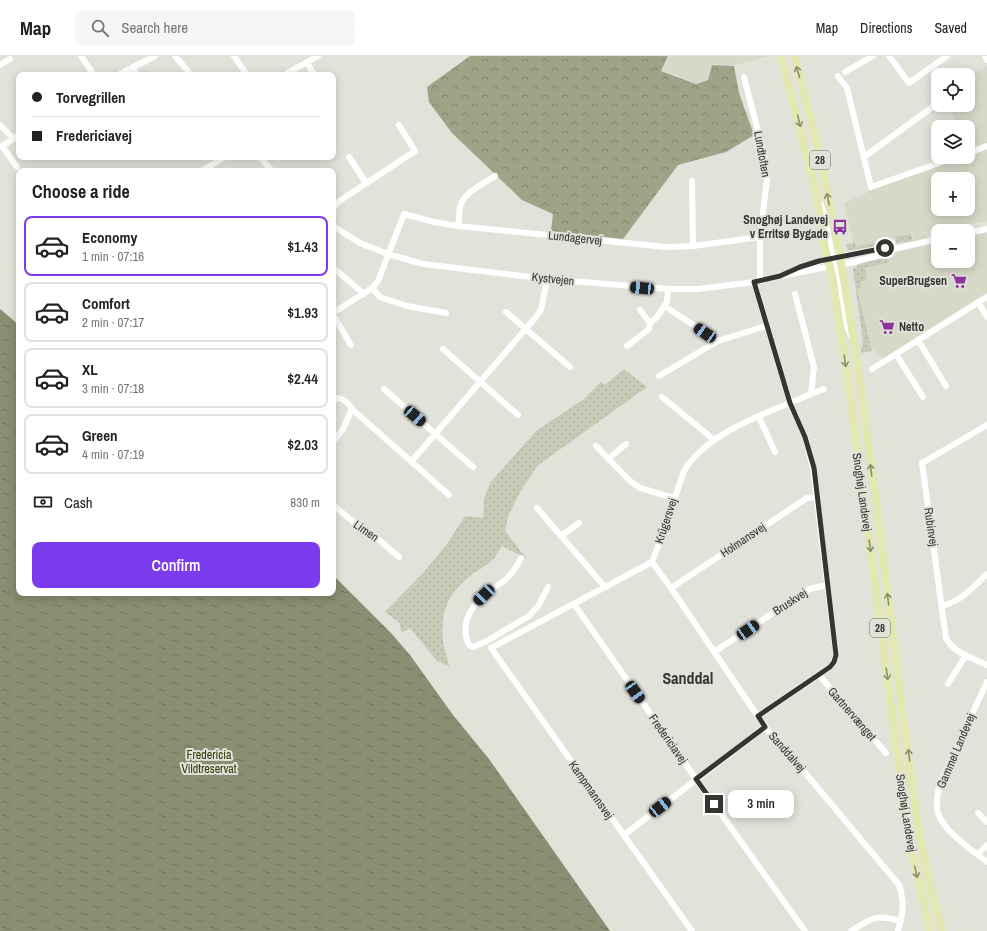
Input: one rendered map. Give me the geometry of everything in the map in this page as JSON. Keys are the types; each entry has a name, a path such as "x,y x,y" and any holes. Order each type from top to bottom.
{"main road":[{"name":"Snoghøj Landevej","path":"781,56 855,347 915,805 930,883 942,931"},
{"name":"Snoghøj Landevej","path":"794,56 829,201 834,261 848,380 908,835 918,886 930,931"}],"street":[{"path":"81,56 92,72"},
{"path":"124,72 155,56"},
{"path":"175,56 188,72"},
{"path":"234,56 245,72"},
{"path":"289,72 318,56"},
{"path":"845,72 873,56"},
{"path":"889,56 909,83 946,56"},
{"path":"985,56 987,60"},
{"path":"0,65 10,59"},
{"path":"307,62 312,72"},
{"path":"132,68 135,72"},
{"path":"838,76 847,88 871,187 936,164"},
{"name":"Lundtoften","path":"744,77 764,154 767,179 760,238 757,282 766,326 790,403 805,437 814,468 816,497 836,655 834,662 819,675 758,716"},
{"path":"864,157 931,108"},
{"path":"0,124 16,137 1,147 17,167"},
{"path":"336,204 339,201 416,151 399,125"},
{"path":"975,150 987,146"},
{"path":"350,157 366,183"},
{"path":"206,168 220,160"},
{"path":"263,160 269,168"},
{"path":"458,226 460,206 464,200 469,194 495,176"},
{"path":"692,181 693,246"},
{"name":"Lundagervej","path":"388,254 404,214 434,222 458,226 666,247 693,246 760,238"},
{"name":"Kystvejen","path":"336,228 360,243 388,254 423,264 547,279 668,289 701,289 757,282 834,261 885,254 894,250 931,241"},
{"path":"975,232 987,229"},
{"path":"336,312 372,288 378,281 388,254"},
{"path":"336,270 364,294"},
{"path":"411,462 541,310 547,279"},
{"path":"372,288 380,297 407,306 446,313"},
{"path":"627,346 649,329 650,323 658,317 667,302 668,289"},
{"path":"795,294 814,367 811,394"},
{"path":"872,369 987,297"},
{"path":"978,302 987,316"},
{"path":"669,309 718,341"},
{"path":"640,310 650,323"},
{"path":"506,312 570,367"},
{"path":"336,319 351,345"},
{"path":"659,376 718,341 766,326"},
{"path":"918,340 946,386"},
{"path":"443,349 518,415"},
{"path":"896,354 923,397"},
{"name":"Krügersvej","path":"652,562 684,471 690,460 714,439 728,431 824,389"},
{"path":"384,390 473,467"},
{"path":"662,397 714,439"},
{"path":"336,400 342,398 348,402 352,409 449,495"},
{"path":"336,438 343,429 352,409"},
{"path":"759,417 776,452"},
{"name":"Rubinvej","path":"987,425 922,463 946,638 956,651 987,665"},
{"path":"608,459 626,444"},
{"path":"596,446 630,482 640,488 674,498"},
{"name":"Holmansvej","path":"671,588 807,498 816,497"},
{"name":"Limen","path":"336,508 363,530 370,532 399,557"},
{"path":"537,508 605,587"},
{"path":"561,536 579,523"},
{"path":"521,558 506,580 484,595 470,610 466,625 467,641 469,646 474,647 529,616 541,601 548,587"},
{"path":"529,616 536,624 652,562"},
{"name":"Sanddalvej","path":"652,562 765,727 802,769 898,885 904,908 898,931"},
{"path":"942,606 953,603 963,597 987,574"},
{"name":"Bruskvej","path":"714,652 809,589 827,585"},
{"name":"Fredericiavej","path":"574,604 696,779 805,931"},
{"name":"Kampmannsvej","path":"536,624 491,648 692,931"},
{"path":"948,684 966,656"},
{"name":"Gartnervænget","path":"819,675 886,753"},
{"name":"Gammel Landevej","path":"987,682 939,785 937,800 938,812 943,823 951,833 987,862"},
{"path":"624,835 765,727"},
{"path":"978,813 987,822"},
{"path":"978,854 987,845"},
{"path":"852,931 870,919 879,917 901,921"}],"shaded area":[{"path":"669,56 770,56 735,65 711,64 708,79 696,83 662,70"},
{"path":"987,66 987,221 970,224 931,224 931,231 923,232 931,244 931,268 975,268 975,235 987,233 987,292 883,358 863,342 856,291 857,268 874,262 913,242 913,234 887,239 855,249 844,203 863,195 872,189 942,164 975,164 975,120 955,120 952,112 975,112 975,72"},
{"path":"911,234 913,241 896,243 895,237"},
{"path":"884,241 886,243 885,245 851,250 848,250 846,244 855,243 856,247"},
{"path":"888,257 889,262 865,268 867,278 860,282 861,288 857,289 872,351 861,353 863,340 853,269 863,262"},
{"path":"624,369 647,387 537,466 519,494 508,517 505,531 526,558 502,546 492,561 468,578 455,590 445,611 442,632 446,655 450,667 437,661 410,628 401,633 400,623 385,612 425,571 449,541 465,516 483,518 484,499 490,483 536,431 584,399 601,382 605,385"}],"green space":[{"path":"470,56 668,56 661,71 696,84 708,80 712,65 734,66 739,93 754,135 726,152 678,165 623,239 551,231 553,214 522,200 452,133 429,102 427,87"}],"water":[{"name":"Fredericia Vildtreservat","path":"0,309 16,322 16,596 336,596 336,578 391,633 410,655 453,715 489,759 610,931 0,931"}],"place":[{"name":"Snoghøj Landevej v Erritsø Bygade","path":"840,227"},
{"name":"SuperBrugsen","path":"959,281"},
{"name":"Netto","path":"887,327"}],"district":[{"name":"Sanddal","path":"688,678"}],"route":[{"path":"714,804 696,779 765,727 758,716 830,667 834,662 836,655 816,497 814,468 805,437 790,403 754,282 780,276 800,267 819,261 885,248"}]}
